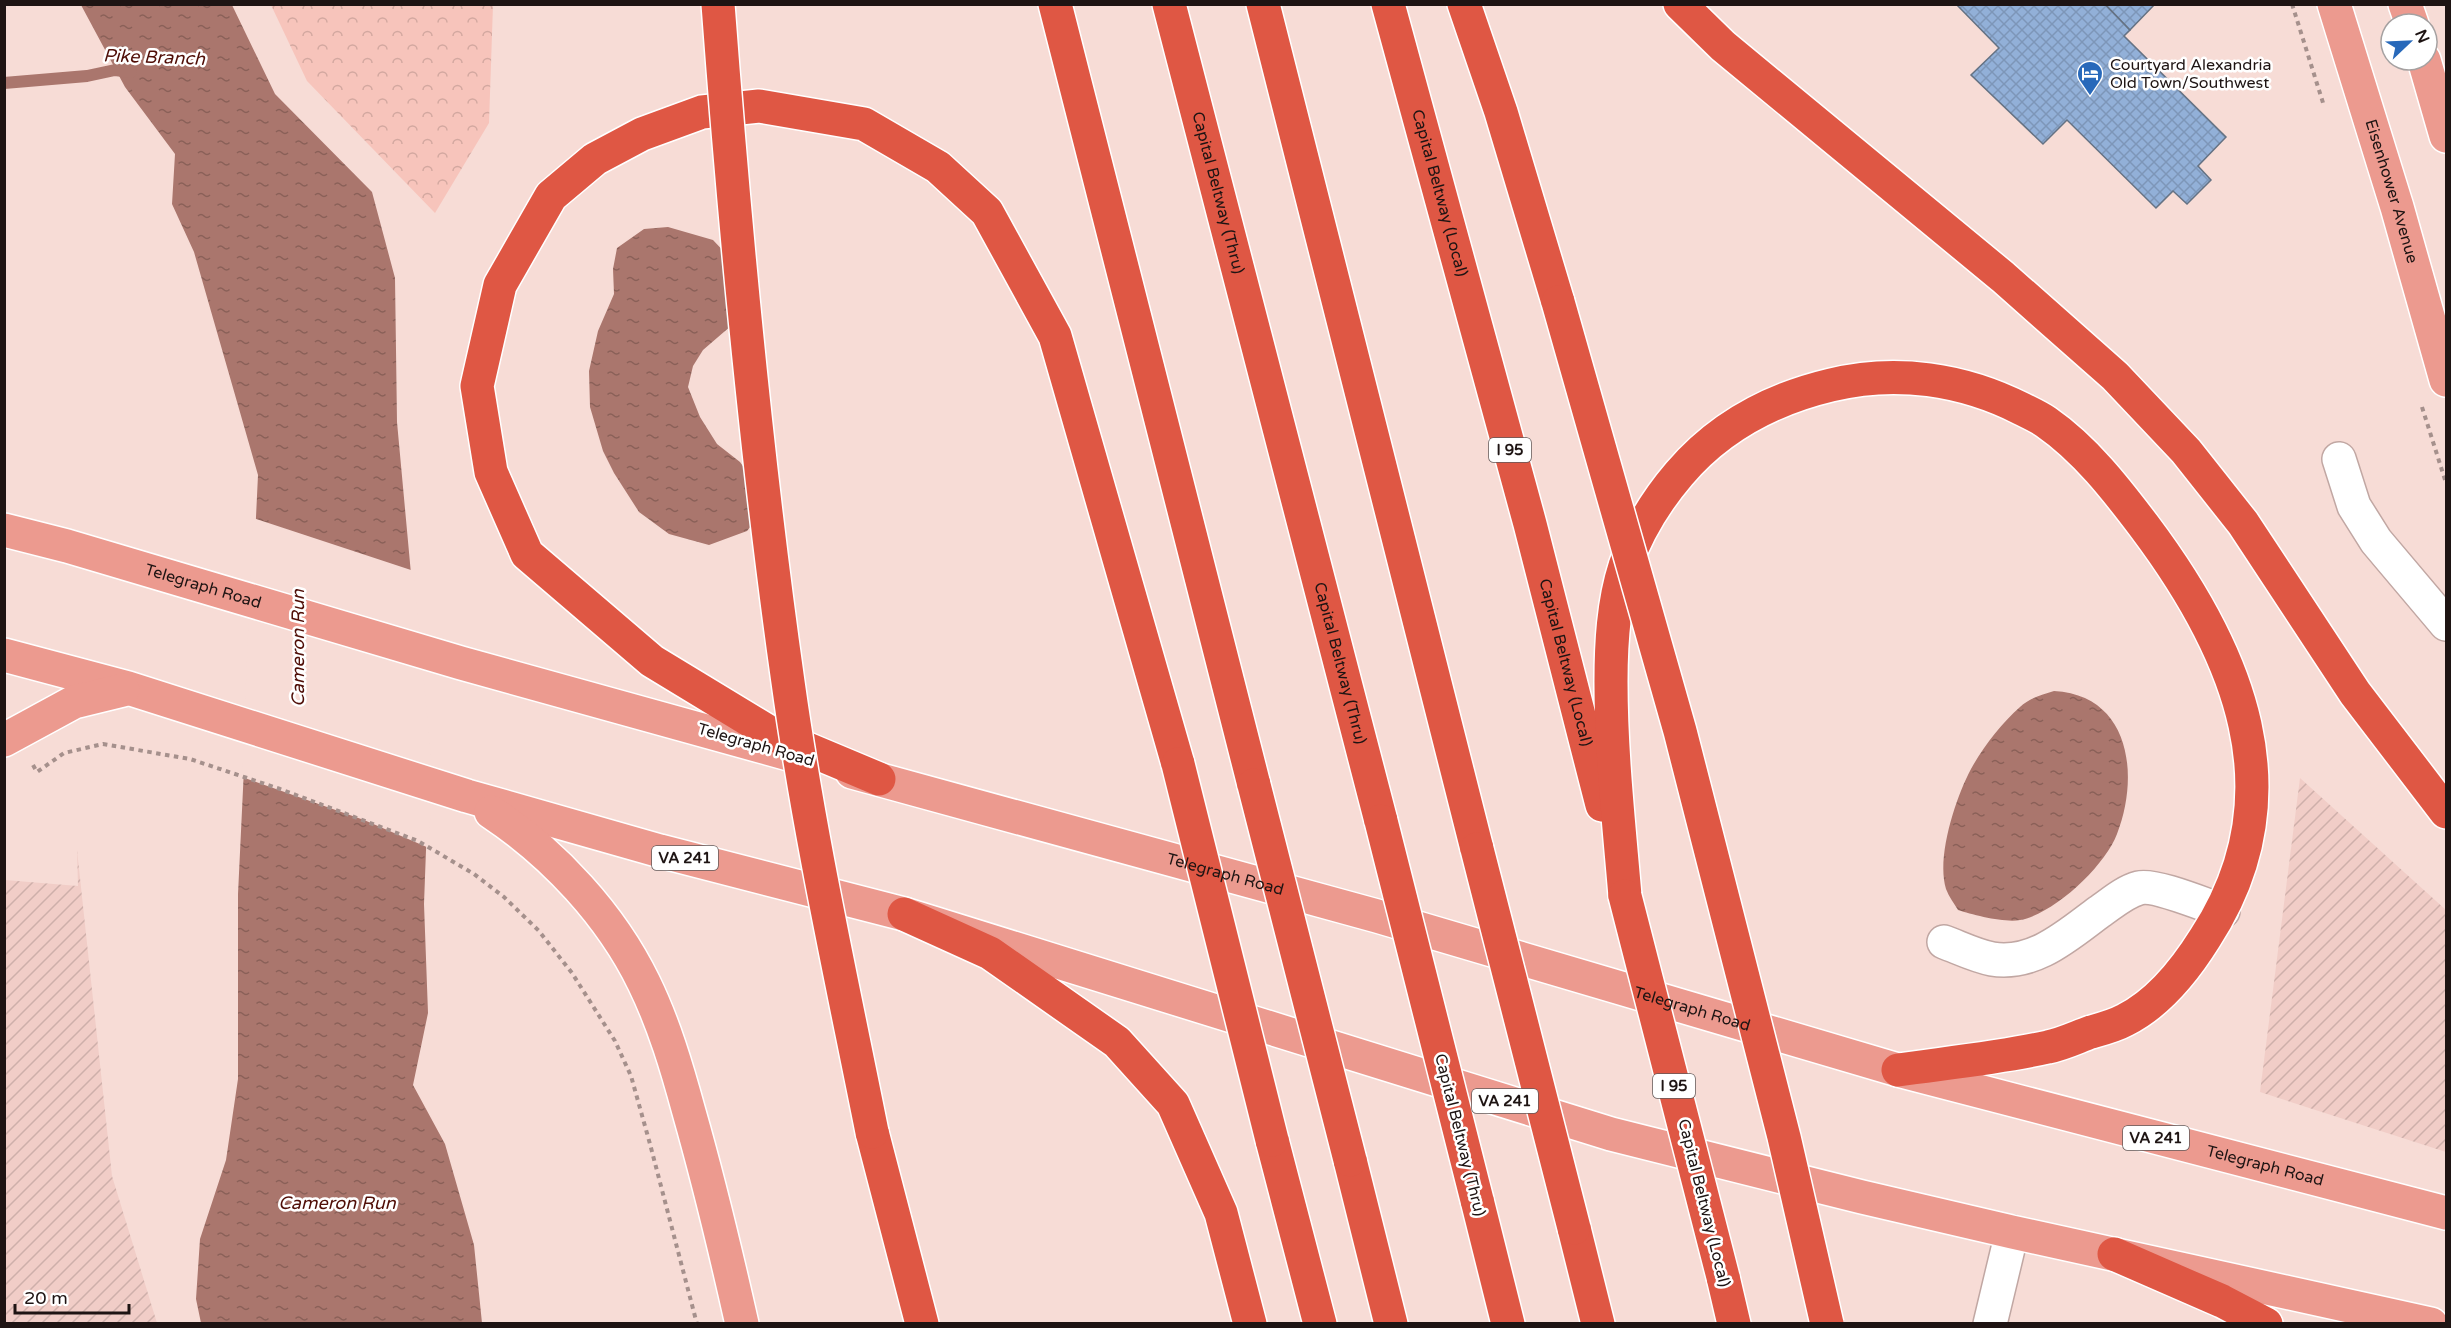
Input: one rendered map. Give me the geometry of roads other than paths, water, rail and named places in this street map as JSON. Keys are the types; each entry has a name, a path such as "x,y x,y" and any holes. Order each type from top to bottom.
{"highway":[{"path":"718,4 736,231 761,466 788,682 814,842 872,1132 907,1323"},
{"path":"1055,4 1391,1323"},
{"name":"Capital Beltway (Thru)","path":"1169,4 1381,821 1508,1323"},
{"path":"1263,4 1598,1323"},
{"name":"Capital Beltway (Local)","path":"1388,4 1530,524 1734,1323"},
{"path":"1464,4 1501,112 1558,302 1680,731 1784,1137 1827,1323"},
{"path":"1680,4 1723,46 2003,277 2115,376 2186,451 2243,523 2355,693 2446,812"},
{"path":"879,779 774,735 652,661 527,554 491,472 477,386 501,285 551,196 595,159 642,134 702,112 759,106 864,124 938,167 987,212 1055,336 1178,764 1320,1323"},
{"path":"1625,896 1611,731 1611,662 1615,618 1626,564 1651,512 1662,494 1687,464 1718,435 1752,414 1813,389 1849,380 1918,377 1953,383 1999,397 2045,421 2080,451 2123,498 2167,557 2199,610 2226,665 2241,707 2251,747 2252,793 2249,830 2241,867 2223,911 2187,967 2158,996 2125,1020 2050,1047 1898,1070"},
{"path":"904,914 990,953 1036,988 1117,1042 1173,1104 1221,1213 1250,1323"},
{"path":"872,1132 922,1323"},
{"path":"2115,1254 2266,1323"}],"main road":[{"name":"Eisenhower Avenue","path":"2334,4 2397,207 2446,380"},
{"path":"2427,72 2446,136"},
{"name":"Telegraph Road","path":"4,530 67,546 461,663 1377,916 1898,1070 2446,1213"},
{"name":"VA 241","path":"4,655 128,688 468,796 660,851 904,914 1611,1134 2012,1232 2431,1323"},
{"path":"4,740 74,702 128,688"},
{"path":"468,796 524,834 573,883 604,918 644,982 671,1048 708,1176 742,1323"}],"lane":[{"path":"2339,459 2354,506 2376,541 2446,624"},
{"path":"1944,942 1990,959 2027,957 2046,950 2119,898 2140,888 2153,888 2223,911"},
{"path":"1989,1323 2012,1232"}],"water":[{"name":"Cameron Run","path":"81,5 232,5 275,94 372,192 395,278 397,422 429,769 424,904 428,1013 413,1085 445,1144 474,1245 482,1323 201,1323 196,1299 200,1239 226,1160 238,1079 238,894 258,475 194,252 172,204 175,154 125,87"},
{"path":"668,227 713,240 730,258 732,325 703,350 693,366 688,387 700,417 717,444 740,462 752,479 759,516 747,531 709,545 669,534 639,512 603,451 590,407 589,371 598,331 614,294 613,269 617,248 644,229"},
{"path":"2054,691 2079,696 2099,707 2113,722 2123,742 2128,787 2117,834 2111,847 2090,874 2048,909 2014,921 1958,910 1946,889 1944,861 1949,828 1965,781 1987,744 2013,713 2027,701"}],"waterway":[{"name":"Pike Branch","path":"4,83 87,76 115,70 131,72"}],"place":[{"name":"Courtyard Alexandria Old Town/Southwest","path":"2090,97"}]}
